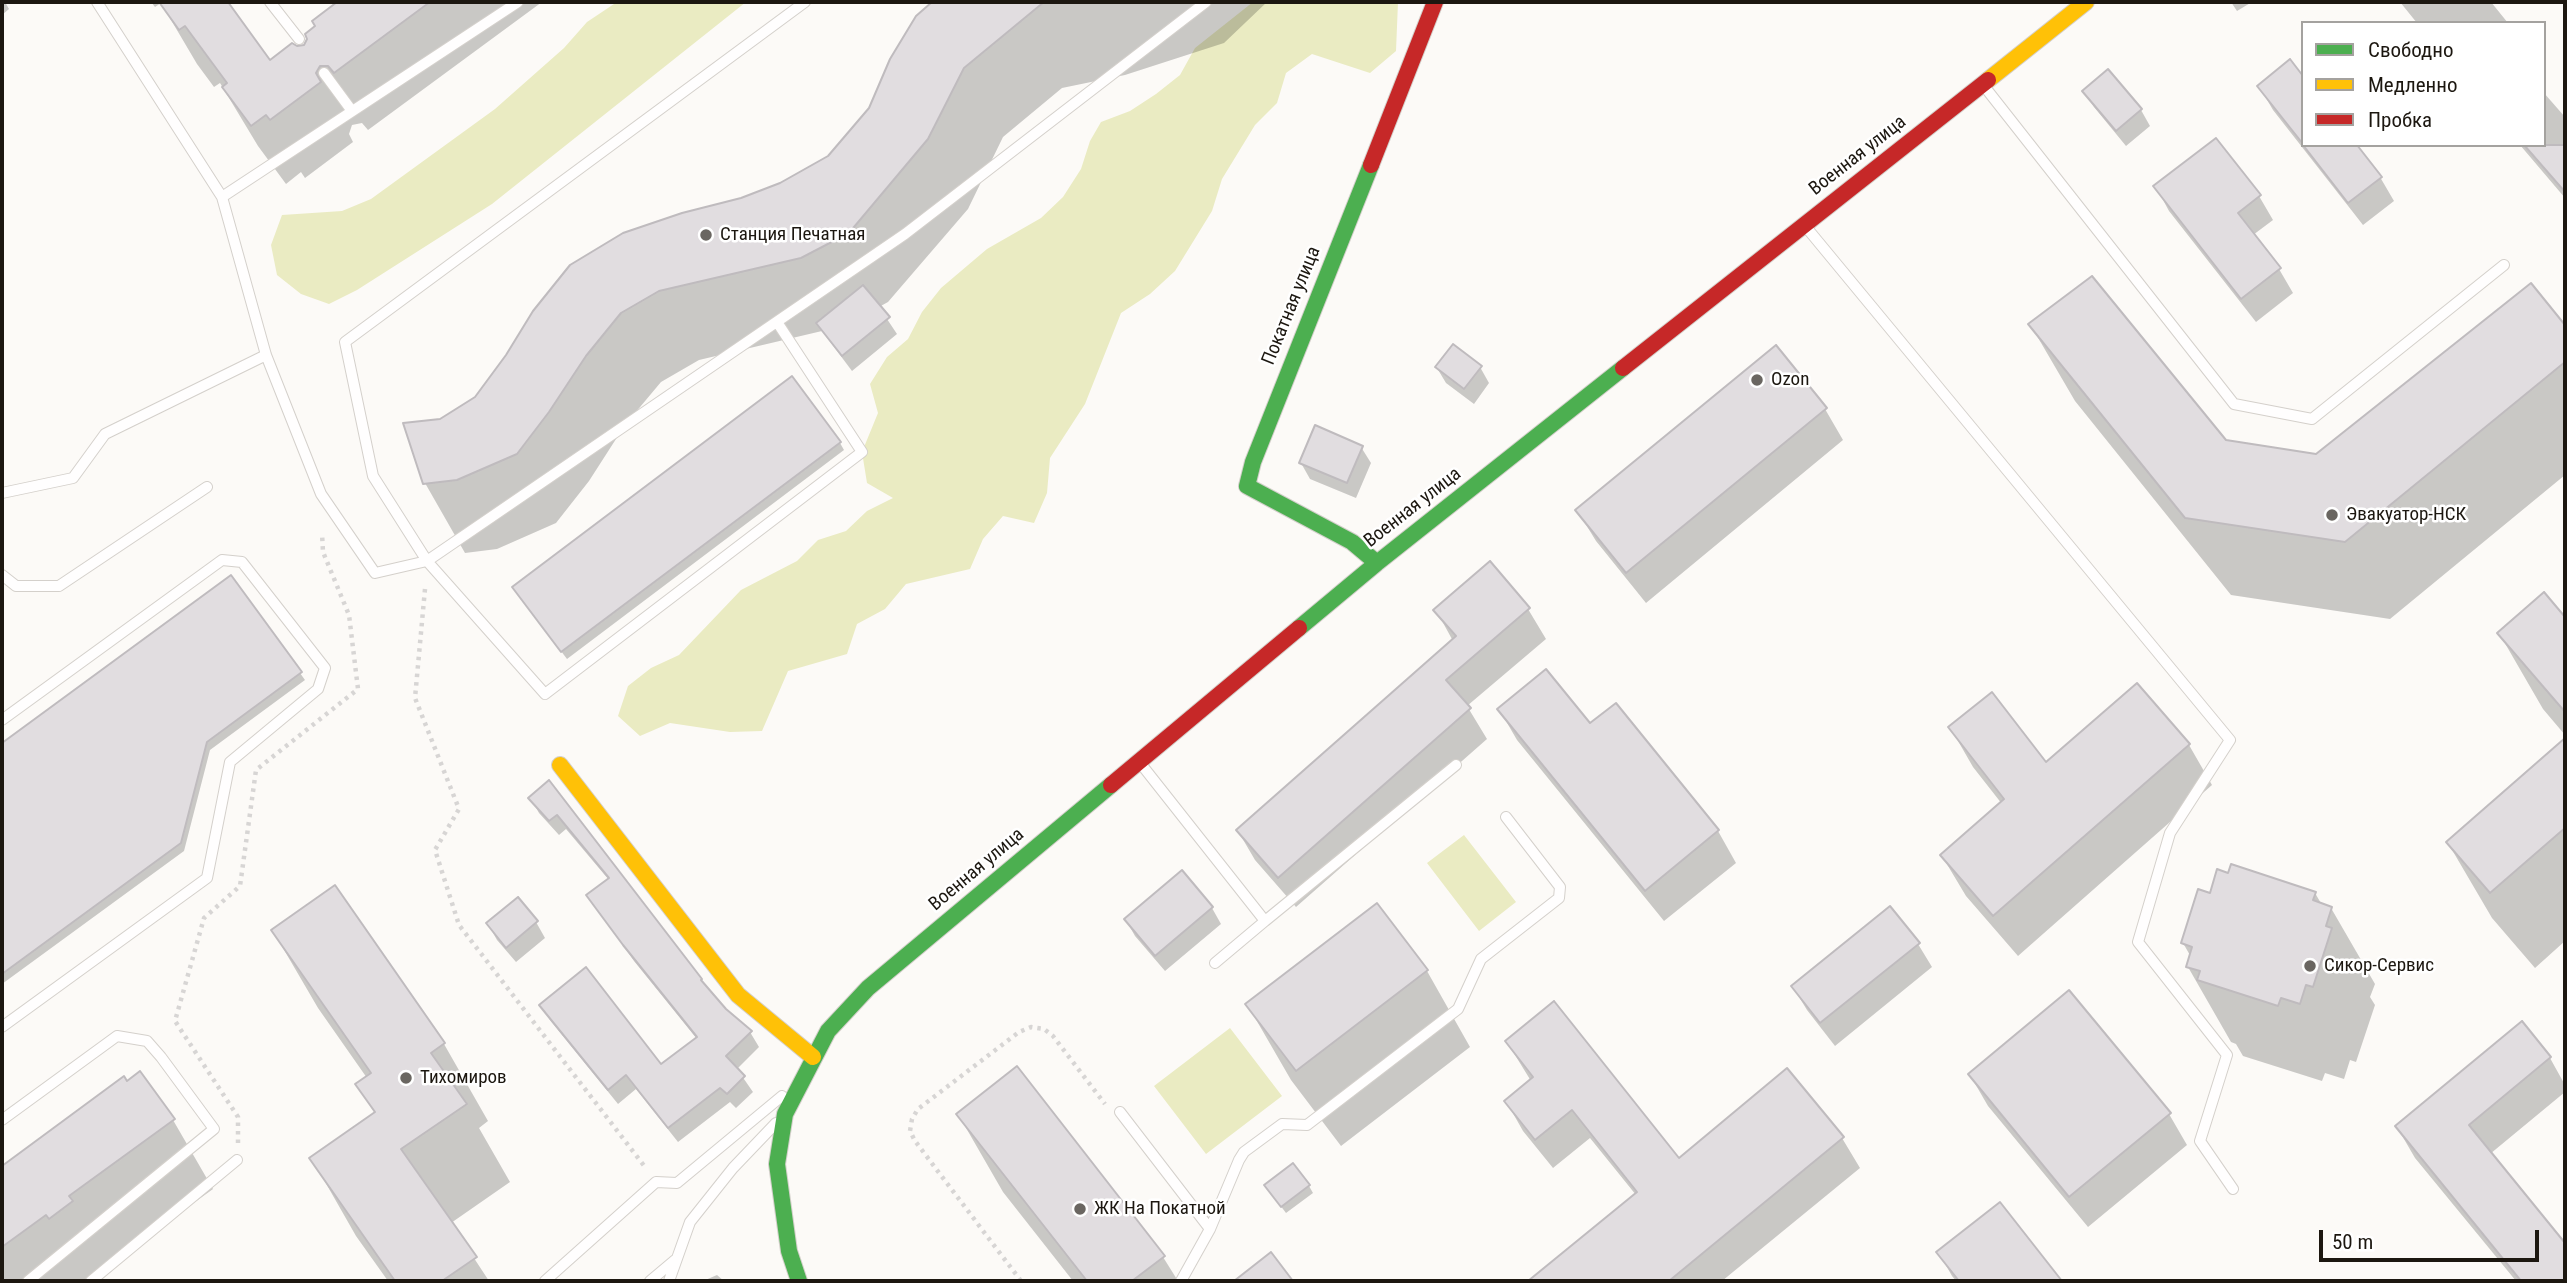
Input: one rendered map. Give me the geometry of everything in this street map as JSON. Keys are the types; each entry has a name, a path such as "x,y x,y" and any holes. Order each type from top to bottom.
{"main road":[{"name":"Покатная улица","path":"1377,563 1352,542 1247,486 1253,462 1435,2"},
{"name":"Военная улица","path":"799,1281 789,1251 777,1164 785,1114 800,1080 828,1031 869,988 1377,563 2086,2"},
{"path":"560,765 738,995 813,1057"}],"lane":[{"path":"97,2 222,197 266,355 321,494 375,573 427,561 777,322 905,234 1206,2"},
{"path":"270,2 299,39"},
{"path":"222,197 518,2"},
{"path":"777,322 862,452 545,694 427,561 373,476 345,342 805,2"},
{"path":"324,73 352,111"},
{"path":"1982,84 2234,404 2312,419 2504,265"},
{"path":"1804,225 2231,740 2170,833 2138,942 2227,1055 2200,1141 2233,1189"},
{"path":"2,493 73,478 105,434 266,355"},
{"path":"2,575 16,586 59,586 206,486"},
{"path":"2,720 222,560 242,562 325,668 318,690 230,762 207,878 2,1027"},
{"path":"1140,762 1265,921"},
{"path":"1215,963 1456,765"},
{"path":"1181,1281 1210,1229 1244,1152 1282,1124 1307,1125 1458,1009 1481,959 1559,898 1560,887 1506,817"},
{"path":"2,1120 117,1036 147,1041 162,1057 214,1129 28,1281"},
{"path":"545,1281 656,1182 677,1184 800,1080"},
{"path":"1120,1112 1210,1229"},
{"path":"669,1281 690,1223 733,1168 785,1114"},
{"path":"91,1281 237,1160"},
{"path":"650,1281 677,1258"}],"path":[{"path":"237,1160 238,1117 175,1021 204,918 240,886 256,770 358,689 349,615 323,552 321,494"},
{"path":"427,561 415,698 459,809 435,850 459,925 656,1182"},
{"path":"1021,1281 915,1141 910,1131 912,1119 918,1110 1019,1032 1031,1027 1044,1029 1053,1036 1107,1106"}],"green space":[{"path":"617,2 746,2 492,204 357,290 329,304 301,294 277,275 271,245 282,215 342,211 371,199 495,109 564,48 587,22"},
{"path":"1253,2 1398,2 1396,51 1370,73 1312,54 1286,73 1277,103 1255,125 1222,179 1212,211 1175,271 1150,294 1121,313 1085,404 1050,458 1047,493 1034,523 1003,516 983,539 970,569 906,584 885,609 857,624 847,654 788,671 762,731 730,732 670,723 640,736 618,716 628,686 651,668 679,655 741,590 797,561 818,540 846,531 867,511 893,498 867,483 862,452 878,413 870,384 887,357 908,339 922,312 941,288 987,249 1041,218 1063,197 1081,169 1090,141 1101,122 1130,111 1156,94 1180,75 1195,48"},
{"path":"1464,835 1516,902 1479,931 1427,863"},
{"path":"1230,1028 1282,1096 1206,1154 1154,1086"}],"building":[{"path":"159,2 228,2 270,60 292,43 297,46 304,45 307,39 305,34 315,26 312,21 337,2 430,2 334,73 328,66 320,66 316,73 321,82 270,120 266,115 251,126 222,87 227,83 185,26 179,30"},
{"path":"932,2 1044,2 964,68 928,139 849,233 801,258 659,291 621,313 586,356 517,454 457,480 423,484 403,423 440,419 475,397 506,355 533,311 570,265 623,233 682,213 741,198 780,183 828,156 869,108 890,59 916,16"},
{"path":"2290,59 2301,73 2301,141 2257,86"},
{"path":"2108,69 2142,109 2116,131 2082,91"},
{"path":"2216,138 2261,195 2238,213 2281,268 2241,299 2153,186"},
{"path":"2565,145 2565,192 2526,147"},
{"path":"2305,147 2359,147 2382,177 2348,203"},
{"path":"2092,276 2226,440 2316,454 2531,283 2565,325 2565,362 2345,542 2185,518 2028,324"},
{"path":"863,285 890,317 842,356 816,323"},
{"path":"1453,344 1482,366 1464,389 1435,367"},
{"path":"1776,345 1827,408 1626,573 1575,510"},
{"path":"792,376 841,442 561,652 512,587"},
{"path":"1315,425 1363,446 1347,483 1299,463"},
{"path":"1490,561 1530,608 1446,680 1471,708 1278,878 1236,830 1456,636 1433,610"},
{"path":"231,575 302,672 207,742 181,843 2,974 2,743"},
{"path":"2544,592 2565,617 2565,712 2497,633"},
{"path":"1546,669 1590,723 1616,703 1719,830 1645,891 1497,709"},
{"path":"2137,683 2190,744 1993,916 1940,855 2004,799 1948,727 1992,692 2046,762"},
{"path":"2565,738 2565,828 2490,893 2446,842"},
{"path":"549,780 701,980 726,1009 752,1031 726,1056 745,1076 727,1094 720,1088 668,1128 626,1075 608,1090 539,1005 586,967 661,1064 697,1037 586,895 609,878 557,815 549,821 528,798"},
{"path":"2231,864 2316,892 2313,900 2332,907 2326,926 2332,928 2313,987 2306,985 2300,1004 2281,998 2278,1006 2197,980 2200,971 2186,967 2192,947 2181,943 2198,889 2210,893 2217,869 2228,873"},
{"path":"1182,870 1213,907 1155,956 1124,919"},
{"name":"Тихомиров","path":"335,885 445,1043 431,1053 467,1104 401,1149 477,1257 442,1281 395,1281 309,1158 375,1112 355,1084 371,1073 271,930"},
{"path":"518,897 538,921 506,948 486,923"},
{"path":"1377,903 1428,970 1296,1071 1245,1004"},
{"path":"1890,906 1920,943 1820,1023 1791,986"},
{"path":"2069,990 2171,1113 2069,1197 1968,1074"},
{"path":"1554,1001 1679,1158 1787,1068 1844,1137 1669,1281 1528,1281 1637,1192 1572,1110 1535,1140 1504,1101 1533,1077 1505,1041"},
{"path":"2522,1021 2551,1057 2469,1125 2565,1243 2565,1281 2521,1281 2395,1126"},
{"name":"ЖК На Покатной","path":"1017,1066 1165,1256 1132,1281 1087,1281 956,1114"},
{"path":"140,1071 175,1119 69,1196 73,1201 49,1219 46,1215 2,1247 2,1166 124,1076 127,1081"},
{"path":"1293,1163 1310,1185 1281,1207 1264,1185"},
{"path":"2000,1202 2062,1281 1959,1281 1936,1252"},
{"path":"1271,1252 1293,1281 1234,1281"}],"traffic: fast":[{"path":"1371,165 1253,462 1247,486 1352,542 1377,563"},
{"path":"1299,628 1623,368"},
{"path":"799,1281 789,1251 777,1164 785,1114 828,1031 868,988 1111,785"}],"traffic: slow":[{"path":"1988,80 2086,2"},
{"path":"560,765 738,995 813,1057"}],"traffic: jam":[{"path":"1371,165 1435,2"},
{"path":"1623,368 1988,80"},
{"path":"1111,785 1299,628"}],"place":[{"name":"Станция Печатная","path":"706,235"},
{"name":"Ozon","path":"1757,380"},
{"name":"Эвакуатор-НСК","path":"2332,515"},
{"name":"Сикор-Сервис","path":"2310,966"},
{"name":"Тихомиров","path":"406,1078"},
{"name":"ЖК На Покатной","path":"1080,1209"}]}
